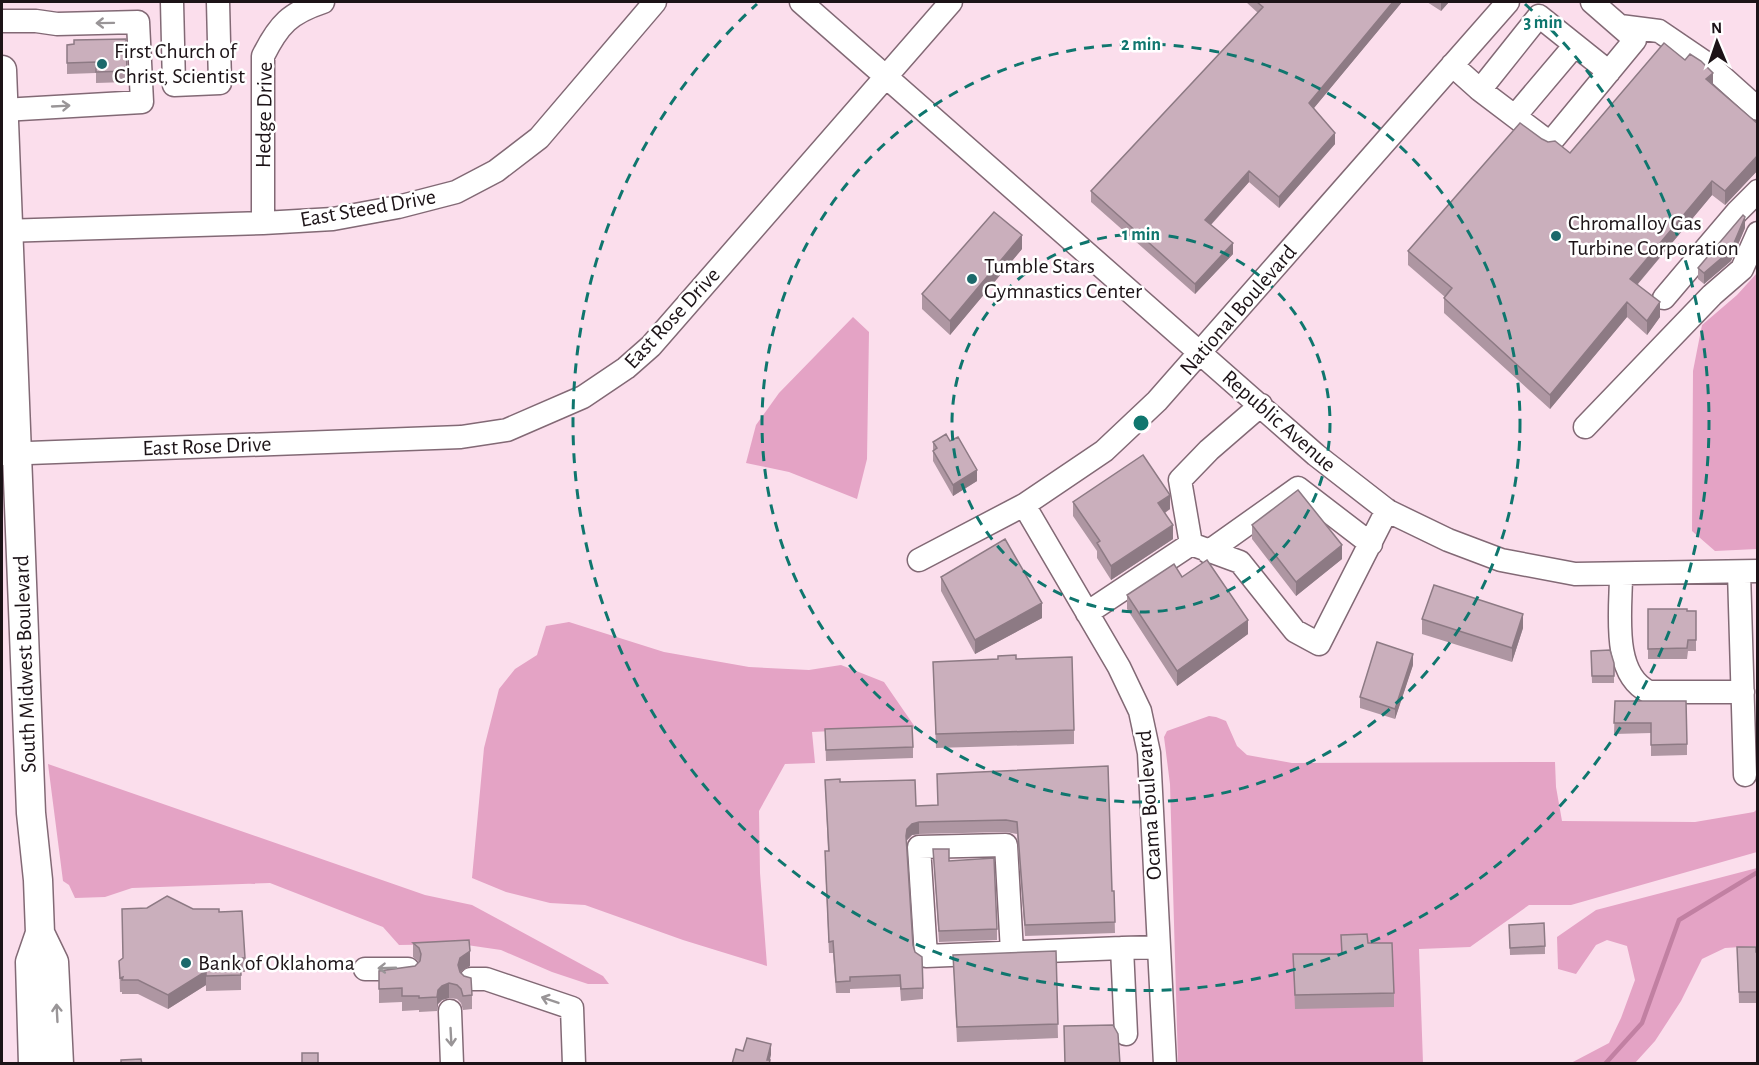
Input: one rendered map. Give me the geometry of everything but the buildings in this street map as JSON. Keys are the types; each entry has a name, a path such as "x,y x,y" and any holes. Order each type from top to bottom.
{"main road":[{"name":"South Midwest Boulevard","path":"2,70 9,454 40,933 30,962 33,1064"},
{"name":"South Midwest Boulevard","path":"40,933 54,962 59,1064"}],"street":[{"path":"172,2 174,85 220,83 218,2"},
{"name":"Hedge Drive","path":"263,223 263,56 275,32 291,16 323,2"},
{"name":"East Steed Drive","path":"4,231 333,219 398,207 456,192 496,171 539,138 656,2"},
{"name":"Republic Avenue","path":"801,2 1316,455 1387,510 1448,540 1501,560 1575,574 1748,571"},
{"name":"East Rose Drive","path":"9,454 461,437 507,430 583,398 626,368 651,346 951,2"},
{"name":"National Boulevard","path":"919,560 1024,505 1104,451 1157,401 1508,2"},
{"path":"1592,2 1634,39"},
{"path":"1480,90 1539,16 1609,72"},
{"path":"2,21 36,21 57,24 138,22 142,102 3,110"},
{"path":"1452,65 1480,90 1550,143 1634,39 1659,31 1709,65 1758,109"},
{"path":"1515,116 1575,45"},
{"path":"1664,298 1756,196"},
{"path":"1585,427 1712,295 1742,269 1758,233"},
{"path":"1200,548 1180,480 1209,450 1261,405"},
{"path":"1087,613 1298,488 1371,544"},
{"name":"Ocama Boulevard","path":"1024,505 1119,667 1142,718 1149,753 1165,1064"},
{"path":"1200,548 1240,562 1295,631 1319,644 1387,510"},
{"path":"1745,775 1743,692 1748,571"},
{"path":"1621,575 1622,648 1629,675 1640,688 1649,692 1743,692"},
{"path":"1012,952 1006,845 920,847 926,956 1159,947"},
{"path":"1122,948 1125,1034"},
{"path":"365,969 408,969"},
{"path":"471,979 486,979 572,1008 574,1064"},
{"path":"450,1011 452,1064"}],"shaded area":[{"path":"1757,273 1757,549 1715,551 1692,531 1693,371 1702,325 1737,295"},
{"path":"853,317 869,332 867,459 857,499 789,472 746,463 756,425 779,393"},
{"path":"569,622 664,652 749,667 809,670 841,665 884,682 915,727 812,732 815,763 785,764 759,811 760,873 767,966 683,940 585,905 550,903 506,892 472,878 484,748 499,689 515,669 537,655 546,626"},
{"path":"1209,716 1226,721 1237,746 1247,755 1292,763 1555,762 1556,787 1562,821 1695,822 1754,812 1757,809 1757,852 1571,905 1529,905 1470,947 1419,949 1423,1063 1178,1063 1170,784 1164,737 1167,731"},
{"path":"48,764 425,895 472,905 603,976 609,984 588,984 552,972 501,950 460,944 399,945 383,927 270,883 132,888 105,897 75,898 69,885 63,881"},
{"path":"1757,868 1757,946 1725,948 1702,959 1681,1001 1655,1041 1635,1063 1571,1063 1609,1043 1635,980 1627,946 1607,940 1596,945 1576,974 1558,969 1557,937 1596,910"}],"waterway":[{"path":"1605,1064 1642,1023 1679,920 1758,872"}],"place":[{"name":"First Church of Christ, Scientist","path":"102,64"},
{"name":"Chromalloy Gas Turbine Corporation","path":"1556,236"},
{"name":"Tumble Stars Gymnastics Center","path":"972,279"},
{"name":"Bank of Oklahoma","path":"186,963"}]}
